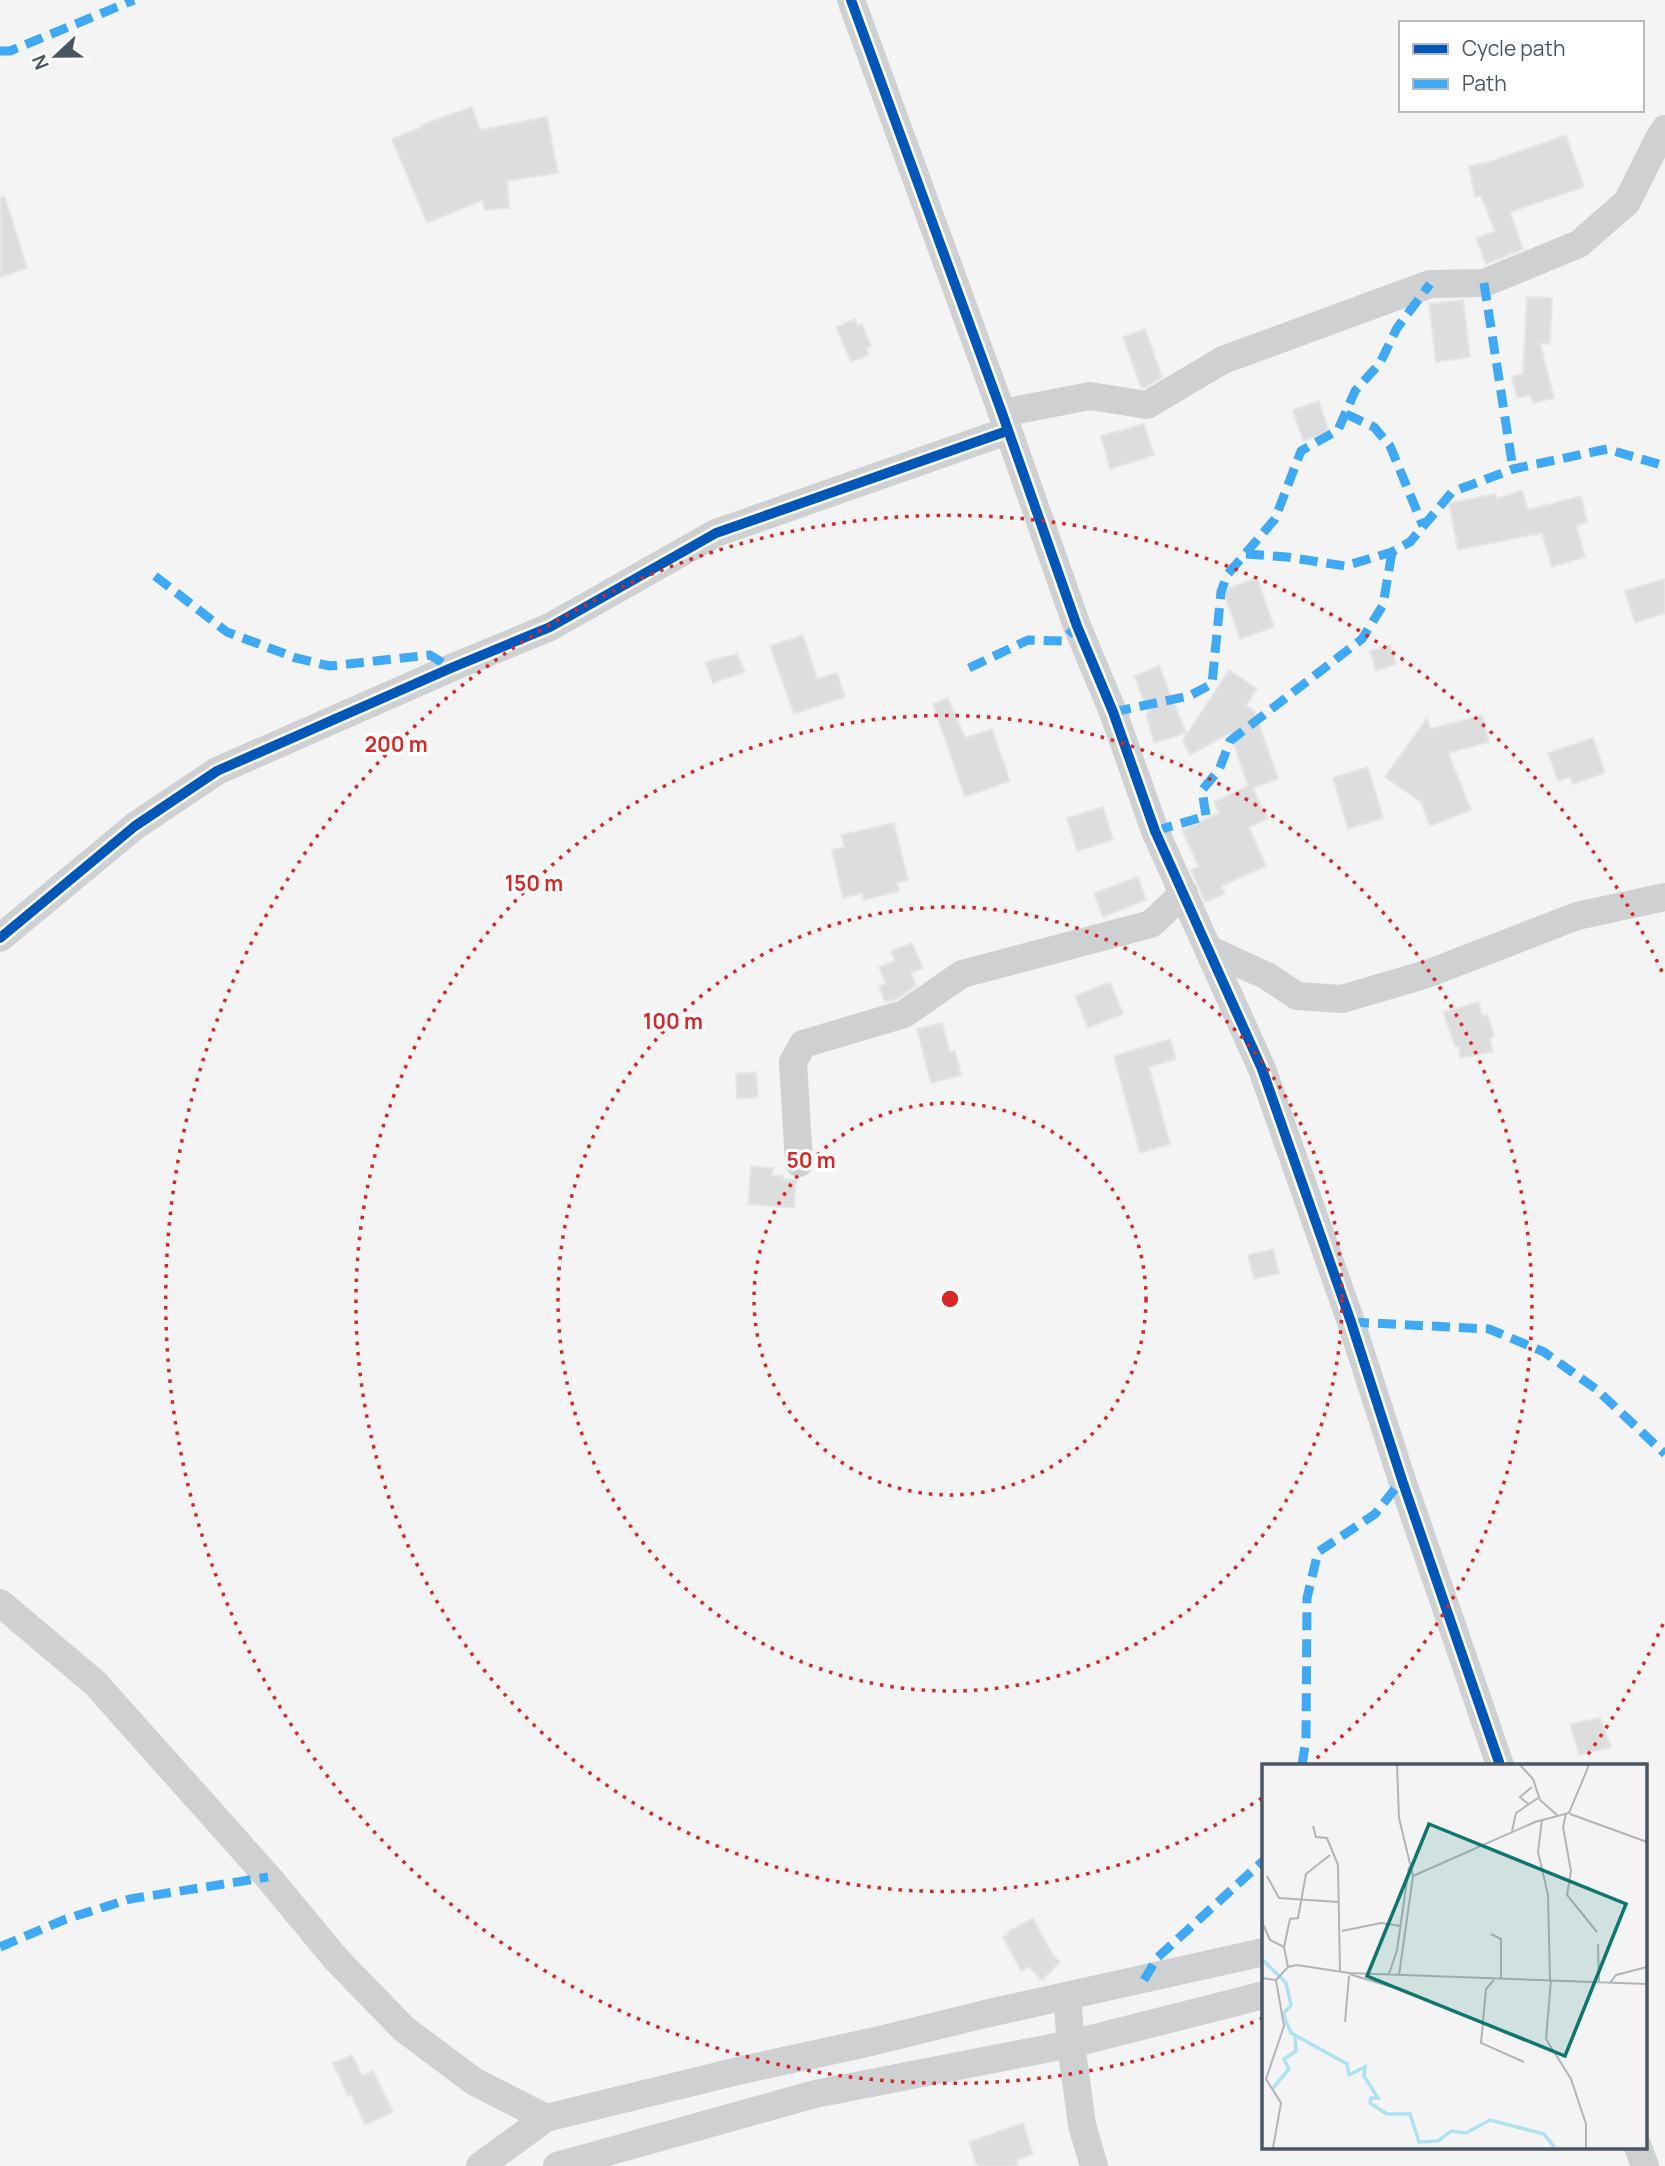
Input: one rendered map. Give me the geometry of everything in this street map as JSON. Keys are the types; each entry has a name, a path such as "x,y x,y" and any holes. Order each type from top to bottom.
{"street":[{"path":"851,0 1077,626 1114,712 1156,831 1262,1069 1351,1322 1500,1764"},
{"path":"0,939 135,825 217,771 451,667 550,627 716,533 1004,422 1090,396 1147,405 1223,360 1430,284 1484,283 1579,244 1627,202 1665,129"},
{"path":"799,1164 793,1062 803,1044 904,1014 962,974 1151,924 1184,893"},
{"path":"1208,949 1266,976 1297,996 1342,999 1427,974 1577,916 1665,897"},
{"path":"0,1603 95,1684 268,1877 336,1959 404,2029 475,2082 546,2118"},
{"path":"480,2166 546,2118 742,2070 1262,1952"},
{"path":"1067,1996 1082,2125 1094,2166"},
{"path":"557,2166 815,2094 1071,2044 1262,1996"},
{"path":"1638,2148 1646,2166"}],"building":[{"path":"472,107 480,130 547,117 558,173 507,181 509,208 484,210 483,200 427,223 392,139 422,127 421,125"},
{"path":"1566,135 1584,187 1510,212 1523,249 1486,264 1476,238 1495,231 1481,196 1475,197 1469,166 1489,162"},
{"path":"5,197 27,268 0,277 0,198"},
{"path":"1527,297 1552,298 1550,344 1540,343 1554,398 1533,403 1530,395 1517,398 1512,377 1523,374"},
{"path":"1463,300 1470,357 1436,362 1429,304"},
{"path":"855,319 858,326 862,324 871,346 866,348 869,355 851,362 836,327"},
{"path":"1145,329 1162,377 1144,388 1141,387 1123,337"},
{"path":"1319,401 1329,432 1303,441 1293,410"},
{"path":"1144,424 1154,455 1110,469 1101,436"},
{"path":"1522,490 1528,510 1581,496 1587,522 1576,525 1585,557 1552,567 1542,533 1458,550 1449,503 1496,494 1497,499"},
{"path":"1257,578 1274,627 1240,639 1223,590"},
{"path":"1665,579 1665,613 1635,623 1625,591"},
{"path":"803,635 817,679 837,673 845,697 794,714 770,646"},
{"path":"1390,645 1396,664 1376,671 1370,651"},
{"path":"737,654 745,672 713,683 705,662"},
{"path":"1159,666 1186,733 1154,743 1146,714 1149,713 1134,676"},
{"path":"1229,670 1257,689 1246,705 1255,712 1278,779 1253,788 1267,819 1249,827 1266,866 1221,886 1225,894 1205,902 1191,870 1199,867 1182,830 1219,813 1214,802 1248,786 1230,733 1190,755 1183,740"},
{"path":"948,698 965,738 992,729 1010,781 965,797 933,704"},
{"path":"1482,715 1489,742 1448,753 1471,810 1430,826 1421,802 1385,777 1427,718 1430,729"},
{"path":"1593,738 1605,773 1573,784 1570,777 1558,781 1548,753"},
{"path":"1368,767 1383,818 1348,829 1333,778"},
{"path":"1103,807 1113,840 1077,851 1067,818"},
{"path":"894,823 908,880 897,883 899,891 864,900 862,893 843,898 832,850 844,847 841,835"},
{"path":"1138,877 1146,900 1103,917 1094,893"},
{"path":"912,943 923,968 911,973 916,986 897,999 885,1002 879,986 886,984 879,967 895,961 891,951"},
{"path":"1110,982 1123,1014 1088,1028 1075,996"},
{"path":"1479,1002 1482,1016 1487,1014 1494,1036 1490,1038 1493,1052 1460,1058 1459,1046 1455,1046 1443,1012"},
{"path":"942,1023 950,1052 955,1050 961,1075 931,1083 917,1029"},
{"path":"1170,1039 1176,1059 1149,1067 1170,1144 1140,1153 1114,1056"},
{"path":"756,1072 758,1097 737,1099 736,1074"},
{"path":"751,1166 773,1168 772,1175 796,1180 794,1208 748,1204"},
{"path":"1273,1249 1279,1273 1254,1279 1248,1255"},
{"path":"1600,1718 1611,1747 1579,1755 1570,1724"},
{"path":"1033,1918 1052,1954 1060,1962 1042,1980 1029,1967 1021,1971 1003,1937"},
{"path":"352,2055 362,2076 373,2071 393,2112 365,2125 333,2063"},
{"path":"1023,2123 1033,2154 1016,2160 1018,2166 977,2166 969,2142"}],"marked path":[{"path":"0,51 10,51 134,0"},
{"path":"1484,283 1513,469"},
{"path":"1113,712 1189,696 1212,684 1221,592 1227,575 1275,519 1301,451 1338,430 1355,391 1380,363 1397,328 1430,284"},
{"path":"1346,414 1374,427 1390,446 1423,526"},
{"path":"1246,554 1345,566 1392,552 1410,542 1452,492 1513,469 1607,449 1665,466"},
{"path":"1155,831 1206,816 1202,790 1219,770 1230,741 1362,639 1383,605 1392,552"},
{"path":"155,576 227,632 296,658 330,666 430,655 451,668"},
{"path":"969,668 1028,640 1062,641 1077,626"},
{"path":"1351,1322 1489,1329 1544,1352 1596,1389 1665,1454"},
{"path":"1302,1764 1306,1739 1307,1598 1318,1552 1375,1514 1402,1480"},
{"path":"1144,1980 1157,1958 1262,1862"},
{"path":"0,1947 66,1919 130,1899 268,1877"}],"cycle path":[{"path":"851,0 1077,626 1113,712 1155,831 1262,1069 1351,1322 1500,1764"},
{"path":"0,938 135,826 217,771 550,627 716,533 1007,431"}]}
